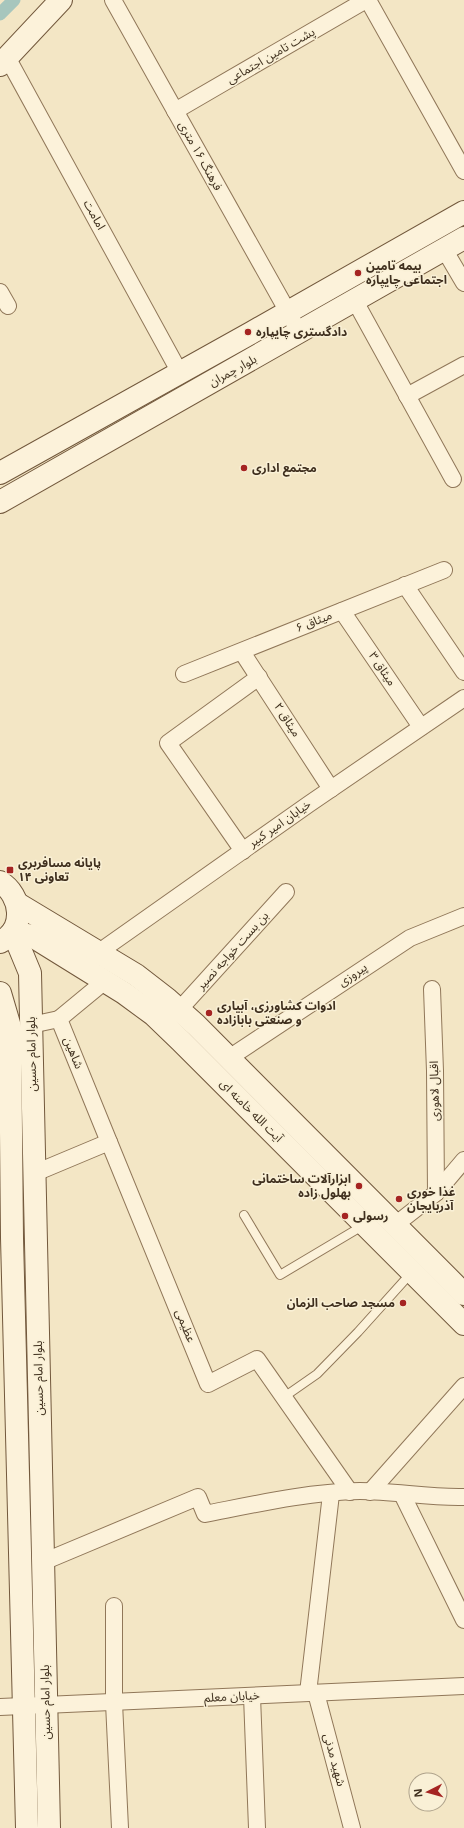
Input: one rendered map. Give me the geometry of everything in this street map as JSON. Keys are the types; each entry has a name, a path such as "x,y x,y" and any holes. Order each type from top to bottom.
{"street":[{"path":"4,61 61,0"},
{"name":"فرهنگ ۱۶ متری","path":"113,0 300,332"},
{"path":"367,0 464,171"},
{"name":"پشت تامین اجتماعی","path":"175,111 367,0"},
{"name":"امامت","path":"4,61 180,373"},
{"name":"بلوار چمران","path":"0,473 464,212"},
{"name":"بلوار چمران","path":"0,502 464,238"},
{"path":"444,249 464,283"},
{"path":"355,301 453,479"},
{"path":"407,396 464,365"},
{"name":"میثاق ۶","path":"184,674 444,570"},
{"path":"405,585 464,672"},
{"name":"میثاق ۳","path":"342,611 421,727"},
{"name":"میثاق ۲","path":"242,652 331,789"},
{"path":"243,851 168,743 259,678"},
{"name":"خیابان امیر کبیر","path":"99,952 331,789 464,698"},
{"path":"0,882 7,886 14,894 18,904 19,913 6,937"},
{"name":"بن بست خواجه نصیر","path":"179,1010 286,892"},
{"name":"آیت الله خامنه ای","path":"18,904 136,975 179,1010 229,1058 464,1294"},
{"name":"پیروزی","path":"229,1058 410,938 464,916"},
{"name":"آیت الله خامنه ای","path":"6,937 32,936 105,981 154,1015 464,1324"},
{"name":"بلوار امام حسین","path":"6,937 30,973 49,1828"},
{"path":"31,1025 59,1019 105,981"},
{"name":"اقبال لاهوری","path":"432,989 435,1071 436,1193"},
{"name":"بلوار امام حسین","path":"0,992 10,1027 5,1055 6,1239 27,1828"},
{"name":"شاهین","path":"59,1019 109,1142"},
{"path":"35,1173 109,1142"},
{"name":"عظیمی","path":"109,1142 208,1384 257,1359 350,1492"},
{"path":"395,1225 436,1193 464,1160"},
{"path":"370,1492 464,1386"},
{"path":"43,1562 198,1497 205,1514 298,1496 350,1492 464,1497"},
{"path":"312,1693 331,1494"},
{"path":"402,1494 464,1620"},
{"path":"114,1606 114,1703 120,1828"},
{"name":"خیابان معلم","path":"0,1707 464,1686"},
{"name":"شهید مدنی","path":"312,1693 352,1828"},
{"path":"252,1696 257,1828"}],"lane":[{"path":"244,1215 280,1275 365,1225"},
{"path":"284,1397 317,1374 358,1332 412,1272"}],"waterway":[{"path":"0,14 14,0"}],"place":[{"name":"بیمه تامین اجتماعی چایپاره","path":"358,273"},
{"name":"دادگستری چایپاره","path":"248,332"},
{"name":"مجتمع اداری","path":"244,468"},
{"name":"پایانه مسافربری تعاونی ۱۴","path":"10,870"},
{"name":"ادوات کشاورزی، آبیاری و صنعتی بابازاده","path":"209,1013"},
{"name":"ابزارآلات ساختمانی بهلول زاده","path":"359,1186"},
{"name":"غذا خوری آذربایجان","path":"399,1199"},
{"name":"رسولی","path":"345,1216"},
{"name":"مسجد صاحب الزمان","path":"403,1303"}]}
